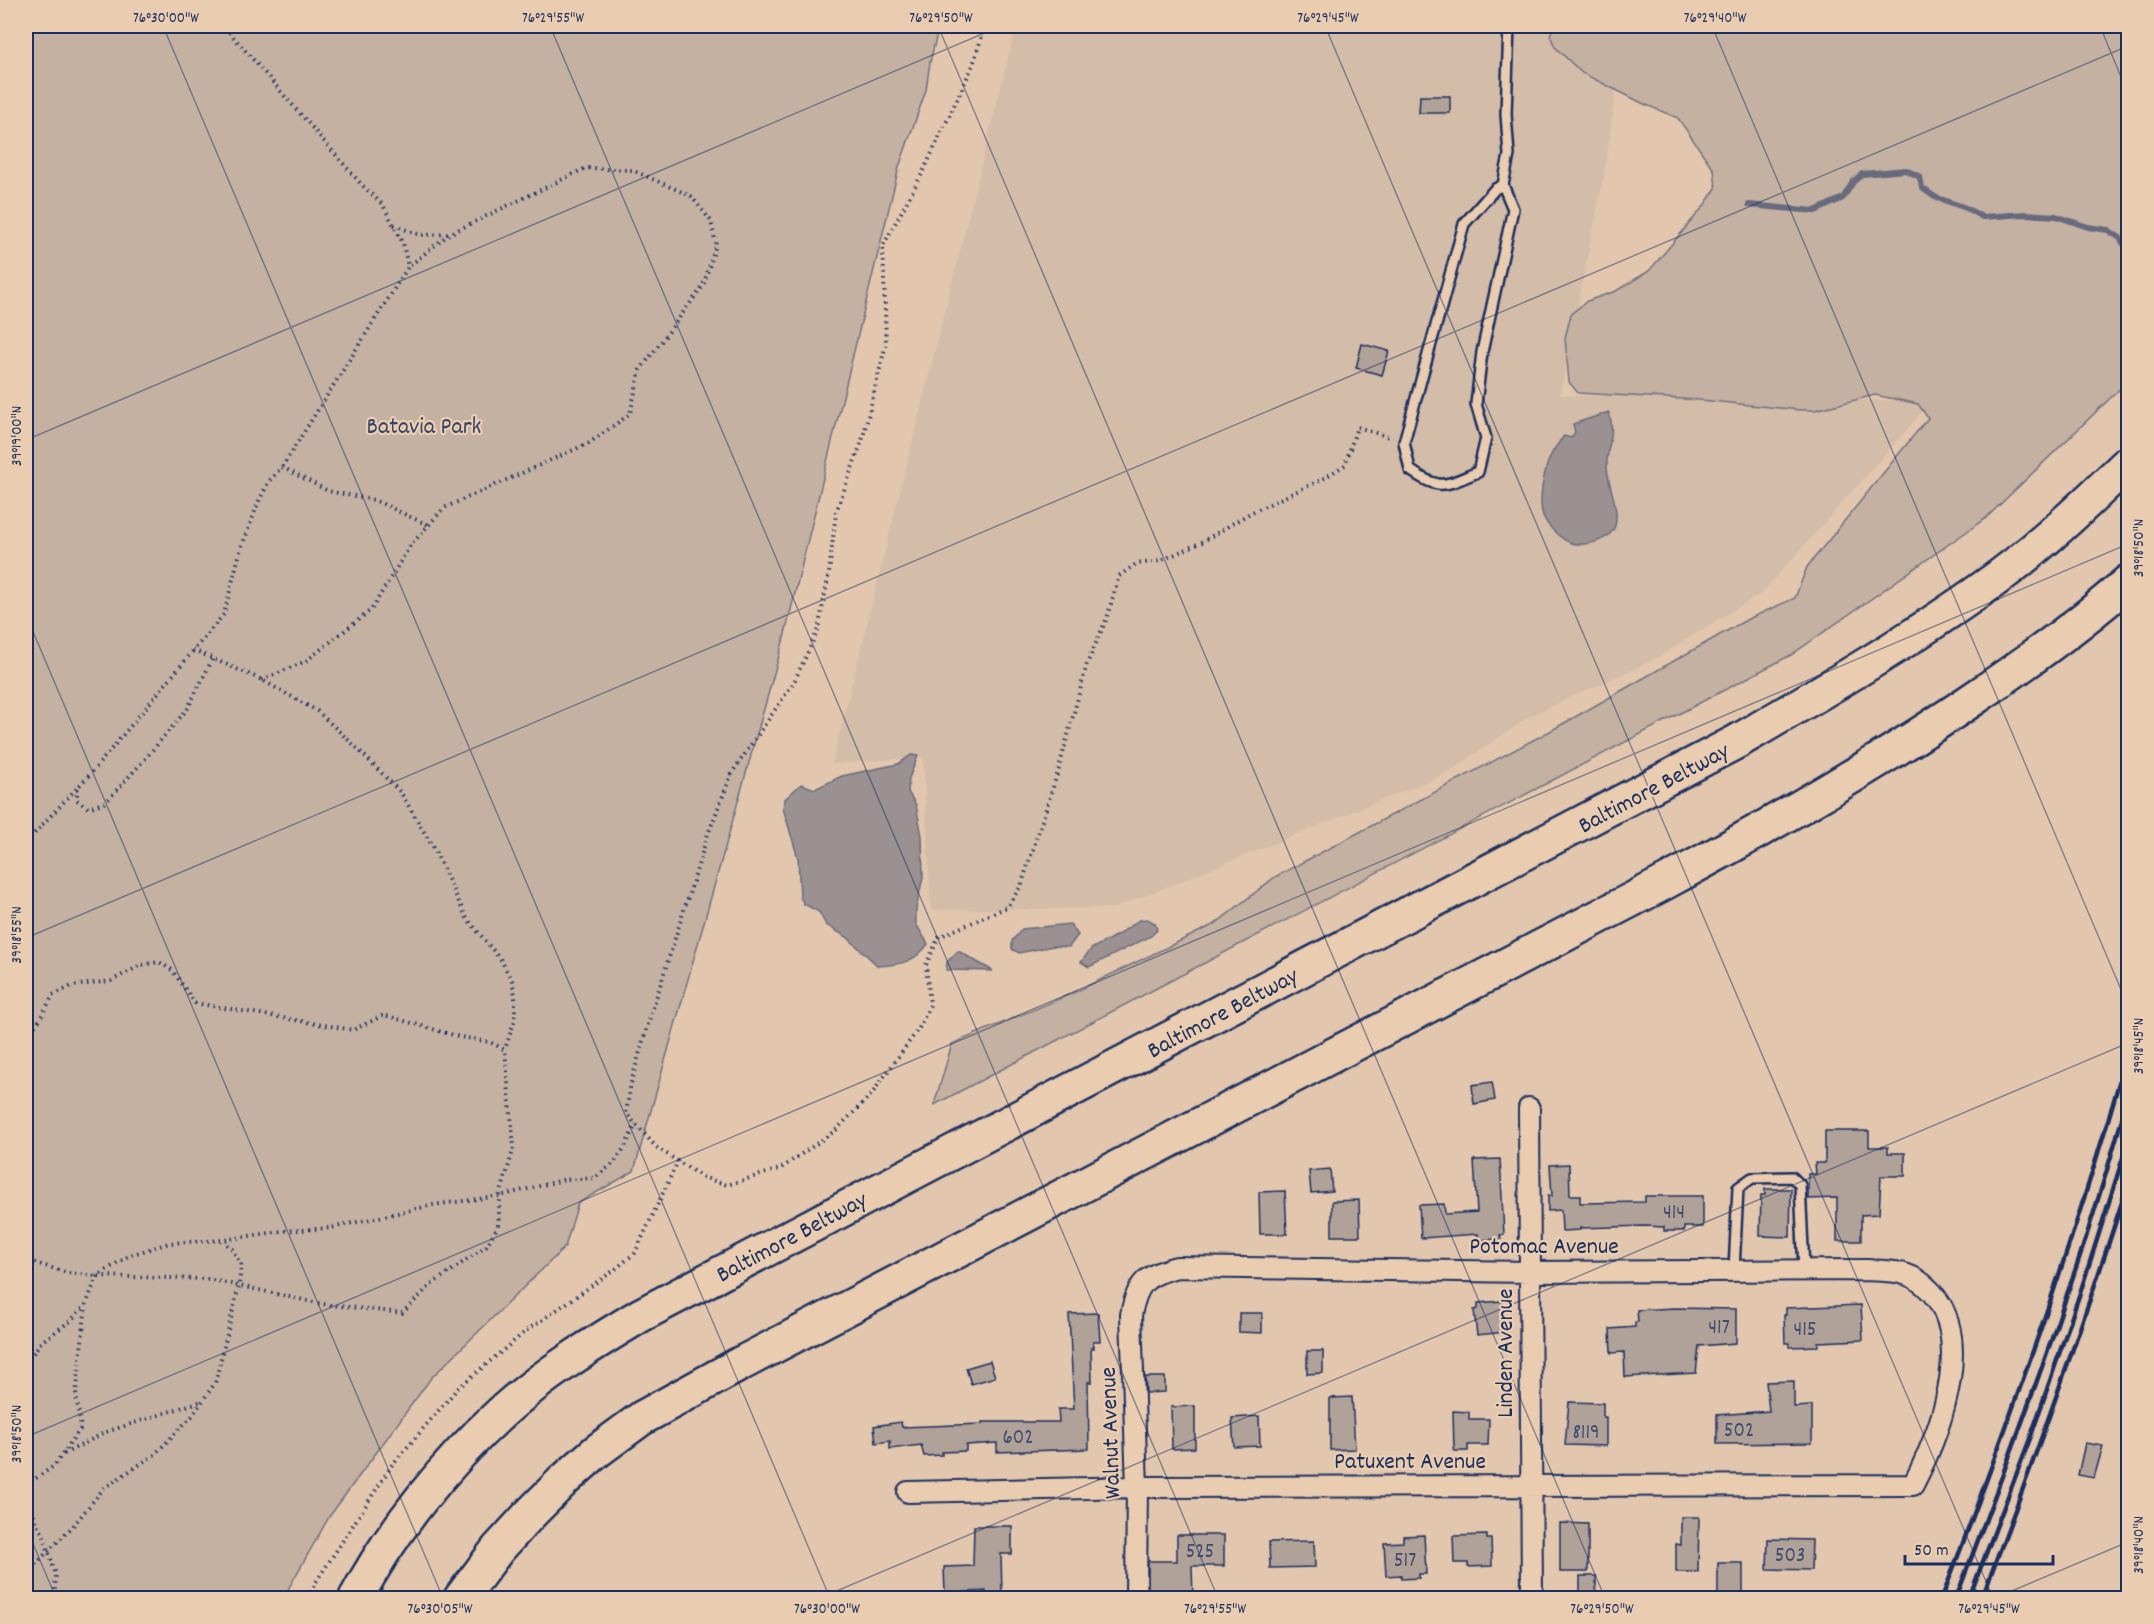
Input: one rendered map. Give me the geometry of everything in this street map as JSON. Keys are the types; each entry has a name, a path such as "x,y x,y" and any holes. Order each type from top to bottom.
{"highway":[{"name":"Baltimore Beltway","path":"356,1599 398,1532 466,1448 502,1412 545,1377 593,1344 641,1315 1738,741 1873,662 1981,590 2063,524 2128,464"},
{"path":"461,1599 498,1549 555,1489 597,1451 642,1418 740,1364 1650,891 1783,819 1936,725 2027,663 2118,591"}],"street":[{"name":"Linden Avenue","path":"1529,1108 1532,1599"},
{"name":"Potomac Avenue","path":"1153,1274 1177,1267 1530,1272 1734,1270 1897,1272 1915,1278 1939,1302 1952,1343 1951,1371 1946,1401 1936,1436 1913,1485"},
{"name":"Walnut Avenue","path":"1136,1599 1137,1487 1131,1315 1137,1292 1143,1281 1153,1274"},
{"name":"Patuxent Avenue","path":"908,1492 1137,1487 1913,1485"}],"lane":[{"path":"1503,184 1495,189 1464,224 1404,442 1410,470 1429,483 1447,484 1478,472 1486,438 1476,404 1482,352 1513,209 1503,184 1509,155 1506,114 1509,26"},
{"path":"1734,1270 1738,1188 1752,1178 1792,1177 1800,1185 1804,1270"}],"path":[{"path":"224,26 361,184 383,205 403,243 408,267"},
{"path":"985,26 973,65 924,170 883,246 886,344 862,441 836,512 829,573 818,630 794,682 732,773 708,834 646,1027 631,1083 626,1113 656,1147 702,1178 727,1185 780,1169 836,1130 871,1095 919,1028 930,1005 926,965 939,937 1007,907 1021,886 1058,772 1087,664 1107,618 1119,576 1136,564 1160,561 1202,542 1250,513 1322,480 1345,465 1357,427 1404,442"},
{"path":"26,842 77,788 224,614 241,548 269,481 282,467 408,267 449,234 586,168 632,170 691,196 711,222 716,245 703,286 640,370 630,414 590,443 444,508 410,546 371,610 306,661 262,680"},
{"path":"394,225 420,235 449,234"},
{"path":"282,467 328,491 374,500 428,525"},
{"path":"26,1260 68,1273 208,1279 322,1304 402,1313 431,1285 486,1246 498,1226 500,1196 514,1147 505,1050 515,1019 515,995 512,981 501,960 466,917 433,847 401,793 355,746 317,711 262,680 194,650"},
{"path":"77,788 77,800 88,808 106,802 188,708 213,658"},
{"path":"26,1034 37,1023 53,995 72,986 111,981 141,965 159,962 172,970 195,1003 353,1030 384,1015 460,1037 490,1042 505,1050"},
{"path":"26,1485 54,1466 81,1428 76,1395 86,1305 97,1276 130,1255 169,1243 224,1240 282,1231 331,1228 433,1205 500,1196 563,1180 595,1178 615,1162 636,1124"},
{"path":"309,1599 316,1582 392,1465 457,1389 526,1331 613,1271 635,1253 678,1161"},
{"path":"26,1569 30,1570 73,1526 104,1488 154,1455 192,1416 214,1383 239,1286 241,1265 224,1240"},
{"path":"26,1363 41,1342 69,1322 86,1305"},
{"path":"62,1456 106,1432 203,1400"},
{"path":"26,1498 44,1537 56,1575 54,1599"}],"shaded area":[{"path":"1016,26 1624,26 1606,164 1560,395 1932,401 1763,592 1653,660 1530,716 1446,774 1114,908 931,910 923,757 832,764"},
{"path":"1609,412 1612,428 1607,466 1615,503 1615,526 1608,536 1596,542 1571,543 1556,533 1544,518 1541,495 1546,469 1551,455 1562,438 1564,436 1571,438 1575,432 1573,424"},
{"path":"911,755 918,756 909,778 908,792 916,805 922,836 923,877 916,909 916,924 928,944 912,959 893,965 878,966 847,937 826,925 819,912 804,904 800,897 798,858 783,808 785,799 801,784 815,789 842,776 898,764"},
{"path":"1147,919 1155,923 1157,930 1151,936 1089,967 1081,962 1091,949 1139,920"},
{"path":"1070,924 1078,935 1069,947 1053,946 1019,953 1012,949 1012,941 1022,929"},
{"path":"958,951 993,971 946,970 947,962"}],"green space":[{"name":"Batavia Park","path":"26,26 939,26 926,90 899,167 784,638 634,1171 578,1203 565,1247 431,1378 329,1517 283,1598 26,1598"},
{"path":"1554,26 2128,26 2128,381 1986,518 1791,655 934,1105 952,1044 1073,993 1215,924 1275,877 1552,730 1748,619 1795,598 1807,567 1928,418 1918,404 1875,395 1815,410 1800,410 1701,400 1578,393 1569,382 1565,338 1571,314 1587,301 1616,291 1649,271 1704,206 1716,188 1714,170 1678,118 1582,73 1555,47 1550,35"}],"building":[{"path":"1420,96 1450,96 1450,113 1419,113"},
{"path":"1362,344 1389,351 1382,375 1356,368"},
{"path":"1492,1082 1495,1100 1474,1104 1472,1085"},
{"path":"1825,1131 1869,1131 1869,1147 1888,1147 1888,1153 1905,1153 1905,1176 1881,1176 1879,1214 1861,1215 1861,1241 1837,1241 1837,1198 1808,1199 1808,1174 1816,1174 1815,1163 1825,1163"},
{"path":"1500,1159 1504,1235 1500,1235 1501,1239 1478,1240 1478,1234 1421,1238 1419,1205 1444,1204 1445,1214 1477,1212 1474,1160"},
{"path":"1569,1164 1570,1195 1580,1195 1580,1203 1645,1202 1645,1196 1703,1196 1703,1227 1684,1227 1684,1231 1664,1231 1664,1227 1645,1226 1580,1228 1580,1230 1562,1231 1561,1210 1548,1211 1548,1196 1552,1196 1550,1165"},
{"path":"1330,1169 1332,1191 1311,1193 1309,1171"},
{"path":"1765,1189 1791,1189 1790,1237 1760,1236 1761,1195 1765,1195"},
{"path":"1285,1191 1287,1234 1260,1234 1259,1192"},
{"path":"1359,1200 1360,1236 1332,1236 1332,1201"},
{"path":"1502,1301 1505,1332 1477,1335 1474,1310 1478,1309 1478,1303"},
{"path":"1861,1305 1863,1340 1818,1342 1818,1346 1789,1347 1789,1343 1785,1343 1786,1308"},
{"path":"1736,1309 1736,1343 1699,1346 1696,1373 1625,1377 1624,1352 1611,1353 1610,1329 1635,1327 1635,1322 1638,1322 1637,1310"},
{"path":"1098,1313 1100,1341 1093,1341 1094,1348 1091,1348 1092,1382 1088,1382 1089,1449 997,1452 997,1443 966,1445 966,1451 942,1452 942,1455 924,1456 921,1445 890,1449 890,1441 876,1443 874,1426 901,1422 902,1427 982,1424 982,1422 1059,1422 1058,1409 1074,1409 1069,1314"},
{"path":"1239,1313 1262,1313 1262,1333 1239,1332"},
{"path":"1307,1351 1323,1351 1323,1373 1307,1374"},
{"path":"990,1361 995,1377 971,1384 966,1368"},
{"path":"1145,1377 1165,1377 1165,1392 1146,1393"},
{"path":"1794,1381 1794,1407 1812,1406 1812,1443 1717,1444 1717,1415 1769,1411 1766,1382"},
{"path":"1352,1397 1355,1449 1330,1450 1330,1398"},
{"path":"1569,1402 1603,1403 1603,1417 1606,1417 1606,1446 1565,1445"},
{"path":"1195,1406 1195,1448 1172,1449 1171,1407"},
{"path":"1453,1411 1469,1412 1469,1419 1489,1419 1488,1445 1468,1445 1468,1451 1454,1451"},
{"path":"1259,1416 1260,1446 1234,1447 1232,1418"},
{"path":"2085,1443 2103,1446 2094,1478 2078,1475"},
{"path":"1681,1517 1699,1517 1698,1572 1676,1572 1676,1544 1681,1545"},
{"path":"1560,1523 1588,1524 1588,1572 1560,1572"},
{"path":"974,1526 1012,1526 1012,1554 1001,1554 1002,1596 986,1596 986,1591 945,1593 944,1567 973,1566"},
{"path":"1177,1535 1224,1535 1224,1566 1192,1566 1193,1599 1148,1599 1148,1561 1177,1561"},
{"path":"1424,1535 1426,1574 1419,1574 1419,1578 1401,1579 1401,1575 1386,1576 1384,1543 1403,1542 1403,1536"},
{"path":"1487,1535 1487,1539 1491,1539 1492,1566 1468,1567 1468,1563 1454,1563 1453,1536"},
{"path":"1768,1539 1812,1540 1811,1570 1767,1569"},
{"path":"1314,1541 1315,1567 1270,1568 1269,1542"},
{"path":"1718,1563 1743,1563 1743,1599 1718,1599"},
{"path":"1580,1576 1596,1576 1596,1596 1580,1596"}],"waterway":[{"path":"1749,205 1815,211 1843,198 1853,182 1862,174 1906,170 1920,177 1922,188 1935,197 1966,208 1982,217 2025,214 2056,216 2088,227 2108,230 2120,238 2128,250"}],"railway":[{"path":"1942,1598 2041,1327 2087,1190 2128,1051"},
{"path":"1956,1598 2070,1287 2128,1097"},
{"path":"1969,1598 2031,1436 2128,1142"},
{"path":"1982,1598 2058,1392 2128,1183"}]}
